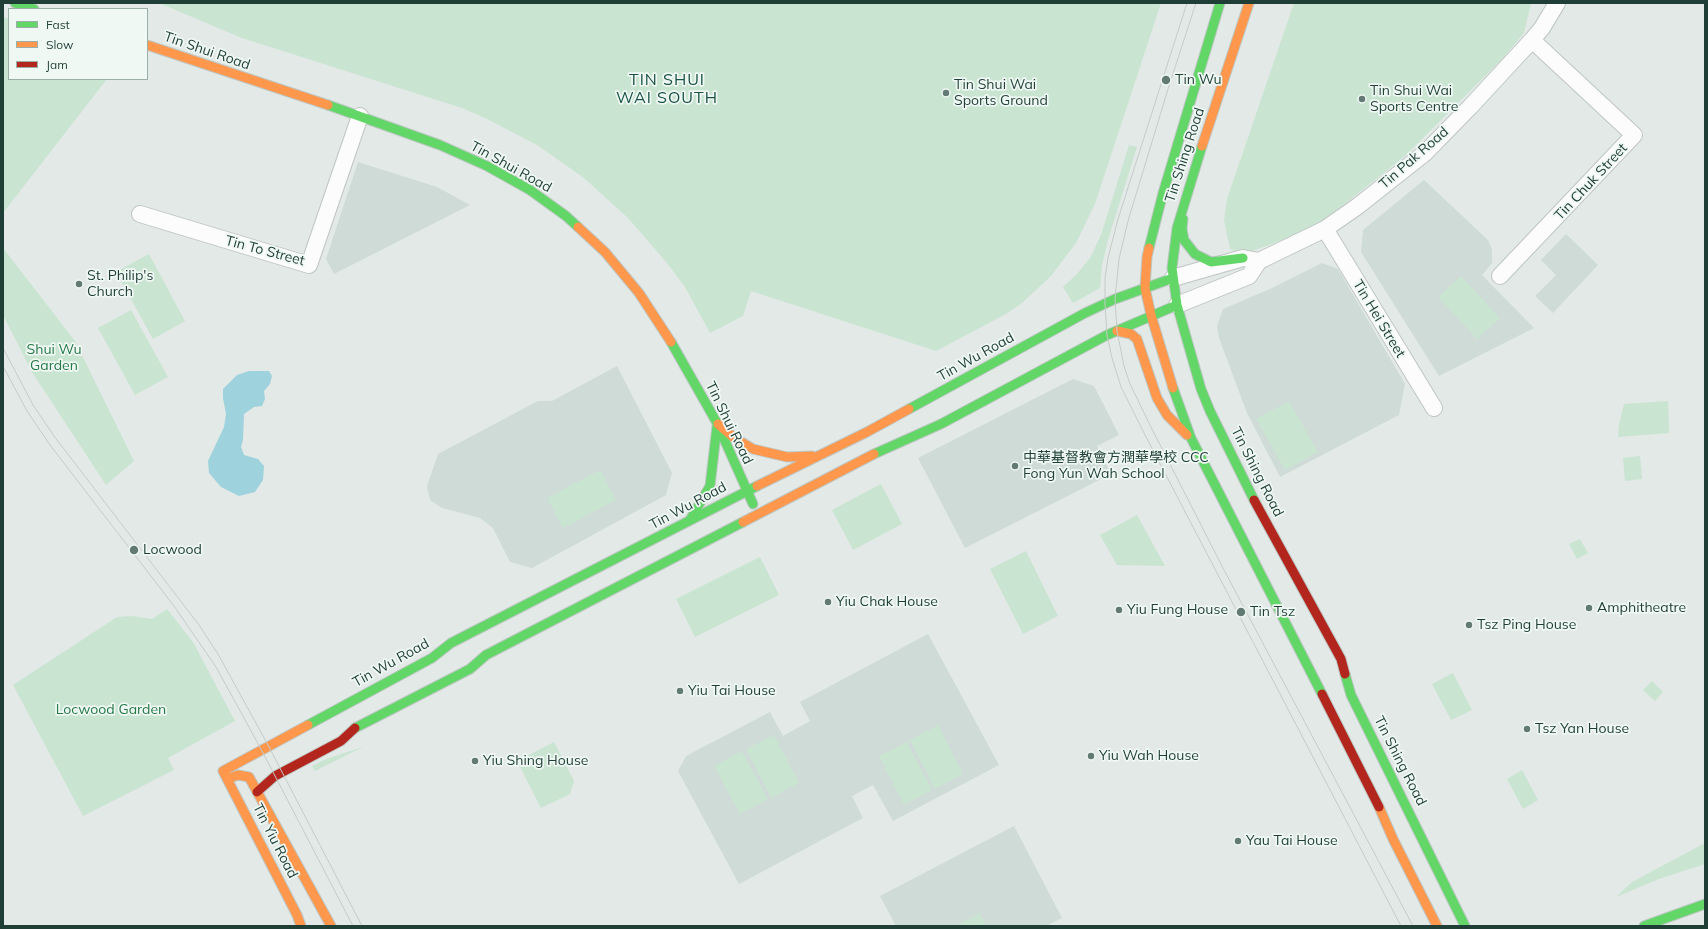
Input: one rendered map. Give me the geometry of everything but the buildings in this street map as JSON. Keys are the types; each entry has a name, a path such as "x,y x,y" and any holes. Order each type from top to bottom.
{"main road":[{"path":"15,3 31,8"},
{"name":"Tin Shing Road","path":"1220,3 1158,211 1147,257 1145,288 1151,315 1168,373 1191,438 1372,791 1393,839 1437,926"},
{"name":"Tin Shing Road","path":"1250,3 1177,228 1173,252 1172,278 1177,305 1210,411 1253,498 1341,659 1350,695 1465,926"},
{"name":"Tin Shui Road","path":"148,45 360,116 440,145 487,166 530,190 566,216 605,252 639,293 663,328 717,423 758,514"},
{"path":"1185,200 1182,229 1184,240 1191,250 1211,262 1243,258"},
{"name":"Tin Wu Road","path":"227,779 432,658 451,643 747,491 867,432 1085,313 1172,278"},
{"path":"257,792 275,776 341,741 357,727 470,669 492,652 884,449 941,424 1117,330 1177,305"},
{"path":"1117,330 1131,334 1137,339 1157,398 1167,415 1191,438"},
{"path":"717,423 733,437 758,450 787,457 820,455"},
{"path":"689,521 699,507 710,486 717,423"},
{"path":"1284,554 1292,589"},
{"path":"1328,707 1332,691"},
{"path":"342,728 357,727"},
{"path":"227,779 238,775 249,777 258,769"},
{"name":"Tin Yiu Road","path":"249,777 331,926"},
{"name":"Tin Yiu Road","path":"227,779 297,915 301,926"},
{"path":"1356,783 1393,839"},
{"path":"1644,926 1705,904"}],"street":[{"name":"Tin Pak Road","path":"1177,305 1249,276 1259,261 1325,229 1358,206 1425,153 1532,40 1542,28 1557,3"},
{"name":"Tin Chuk Street","path":"1500,276 1634,135 1532,40"},
{"name":"Tin To Street","path":"140,214 309,265 360,116"},
{"name":"Tin Hei Street","path":"1325,229 1434,408"},
{"path":"1172,278 1243,258 1259,261"}],"shaded area":[{"path":"358,162 437,187 470,205 334,274 326,259"},
{"path":"1424,180 1488,240 1492,250 1492,263 1482,275 1534,328 1439,376 1361,252 1363,230"},
{"path":"1566,234 1598,265 1553,313 1535,296 1556,275 1541,260"},
{"path":"1322,263 1338,269 1405,384 1399,415 1280,477 1247,413 1219,338 1217,326 1223,309 1272,288"},
{"path":"617,366 672,473 666,495 532,568 510,562 493,528 480,518 442,508 430,500 427,486 438,454 538,401 552,401"},
{"name":"中華基督教會方潤華學校 CCC Fong Yun Wah School","path":"1073,379 1094,386 1119,435 1097,446 1111,474 965,548 918,458"},
{"path":"928,634 999,765 893,821 873,785 852,796 863,818 739,884 678,771 686,756 770,712 783,736 810,721 800,702"},
{"path":"1014,826 1062,918 1046,926 896,926 880,896"}],"green space":[{"name":"Tin Shui Wai Sports Ground","path":"159,3 1161,3 1095,204 1076,243 1051,276 1022,303 1006,314 936,351 751,291 743,316 710,333 685,287 667,263 628,218 584,178 537,145 462,108 242,38"},
{"name":"Tin Shui Wai Sports Centre","path":"1294,3 1531,3 1524,33 1502,59 1405,156 1309,230 1244,254 1230,249 1224,220 1227,199"},
{"path":"3,17 8,19 8,80 106,80 3,213"},
{"path":"1129,145 1137,147 1108,240 1102,265 1100,288 1073,303 1063,287 1077,274 1090,258 1101,235"},
{"name":"Shui Wu Garden","path":"3,248 75,341 134,461 106,485 32,372 3,315"},
{"path":"149,254 185,321 153,339 116,272"},
{"path":"1461,276 1500,318 1477,339 1438,297"},
{"path":"131,310 168,377 135,395 98,328"},
{"path":"1289,401 1318,452 1285,470 1256,419"},
{"path":"1668,401 1669,433 1618,437 1624,404"},
{"path":"1640,456 1642,479 1625,481 1623,458"},
{"path":"600,470 616,500 563,528 547,498"},
{"path":"881,484 902,524 853,550 832,510"},
{"path":"1137,515 1165,566 1117,565 1100,535"},
{"path":"1580,539 1588,553 1577,559 1569,544"},
{"path":"1026,551 1058,616 1023,634 990,569"},
{"path":"760,557 779,595 695,637 676,599"},
{"name":"Locwood Garden","path":"167,609 193,642 235,721 168,758 174,770 83,816 13,685 117,617 132,616 152,619"},
{"path":"1453,673 1472,710 1451,720 1432,684"},
{"path":"1652,681 1663,692 1655,701 1643,690"},
{"path":"938,725 963,774 935,789 910,740"},
{"path":"774,735 799,783 771,798 746,749"},
{"path":"554,742 574,781 570,794 541,808 517,761"},
{"path":"907,742 932,790 904,805 879,756"},
{"path":"363,747 315,771 312,766 326,759"},
{"path":"742,751 768,799 740,814 714,766"},
{"path":"1522,770 1538,800 1523,809 1507,779"},
{"path":"1705,843 1705,864 1659,879 1616,897 1632,882"},
{"path":"980,913 986,926 955,926"}],"water":[{"path":"249,371 269,371 272,376 270,384 264,391 265,399 262,406 254,407 244,414 243,440 241,447 244,455 258,459 264,466 263,480 255,492 239,496 221,487 209,473 208,461 224,427 226,414 223,389 237,375"}],"tram line":[{"path":"1187,3 1118,219 1108,258 1105,278 1105,304 1107,335 1112,358 1121,387 1143,431 1401,926"},
{"path":"1196,3 1128,221 1119,259 1115,299 1117,331 1124,366 1130,384 1151,427 1224,570 1413,926"},
{"path":"3,348 33,405 54,436 199,625 218,654 268,745 362,926"},
{"path":"3,366 27,411 50,445 174,606 216,667 261,749 353,926"}],"traffic: fast":[{"path":"15,3 31,8"},
{"path":"1149,248 1163,193 1220,3"},
{"path":"328,105 440,145 487,166 530,190 566,216 578,227"},
{"path":"1202,146 1177,228 1172,268 1177,305 1201,389 1210,411 1254,500"},
{"path":"1183,219 1182,229 1184,240 1195,254 1211,262 1243,258"},
{"path":"909,409 1085,313 1115,299 1173,278"},
{"path":"874,454 941,424 1107,335 1177,305"},
{"path":"671,342 717,423 753,504"},
{"path":"1173,388 1191,438 1322,694"},
{"path":"690,520 710,486 717,426"},
{"path":"308,725 432,658 451,643 757,486"},
{"path":"355,728 470,669 486,655 743,522"},
{"path":"1345,674 1351,695 1465,926"},
{"path":"1644,926 1705,904"}],"traffic: slow":[{"path":"1202,146 1249,3"},
{"path":"148,45 328,105"},
{"path":"578,227 605,252 639,293 671,342"},
{"path":"1149,248 1145,288 1151,315 1173,388"},
{"path":"1117,331 1131,334 1137,339 1157,398 1167,415 1187,435"},
{"path":"757,486 867,432 909,409"},
{"path":"718,424 733,437 753,449 787,457 812,456"},
{"path":"743,522 874,454"},
{"path":"301,926 297,915 223,771 308,725"},
{"path":"227,779 238,775 249,777 331,926"},
{"path":"1379,807 1393,839 1437,926"}],"traffic: jam":[{"path":"1254,500 1341,659 1345,674"},
{"path":"1322,694 1379,807"},
{"path":"257,792 275,776 341,741 355,728"}],"place":[{"name":"Tin Wu","path":"1166,80"},
{"name":"Tin Shui Wai Sports Ground","path":"946,93"},
{"name":"Tin Shui Wai Sports Centre","path":"1362,99"},
{"name":"St. Philip's Church","path":"79,284"},
{"name":"中華基督教會方潤華學校 CCC Fong Yun Wah School","path":"1015,466"},
{"name":"Locwood","path":"134,550"},
{"name":"Yiu Chak House","path":"828,602"},
{"name":"Amphitheatre","path":"1589,608"},
{"name":"Yiu Fung House","path":"1119,610"},
{"name":"Tin Tsz","path":"1241,612"},
{"name":"Tsz Ping House","path":"1469,625"},
{"name":"Yiu Tai House","path":"680,691"},
{"name":"Tsz Yan House","path":"1527,729"},
{"name":"Yiu Wah House","path":"1091,756"},
{"name":"Yiu Shing House","path":"475,761"},
{"name":"Yau Tai House","path":"1238,841"}],"district":[{"name":"TIN SHUI WAI SOUTH","path":"667,89"}]}
